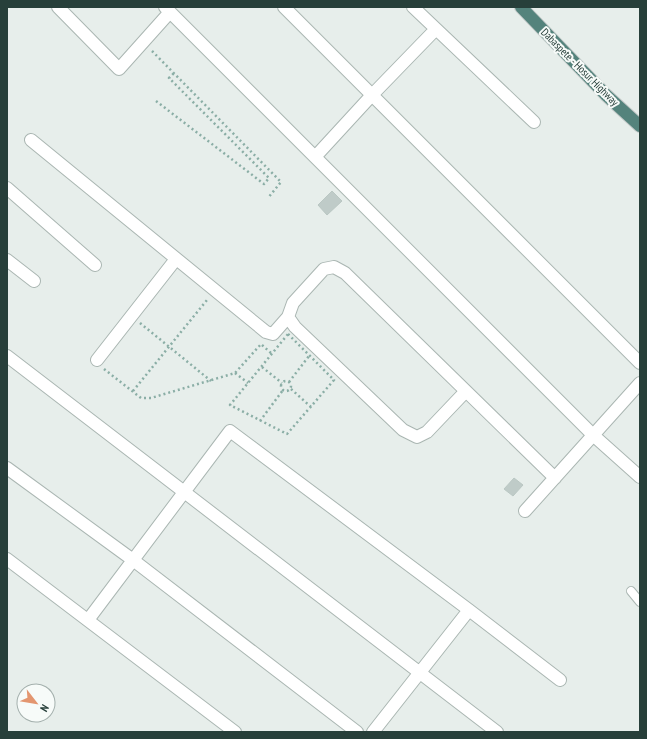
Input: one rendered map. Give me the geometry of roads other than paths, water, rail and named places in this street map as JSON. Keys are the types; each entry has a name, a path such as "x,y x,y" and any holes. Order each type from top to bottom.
{"highway":[{"name":"Dabaspete - Hosur Highway","path":"521,7 606,95 640,126"}],"street":[{"path":"58,7 119,69 143,42 168,9 593,434 640,477"},
{"path":"284,7 640,363"},
{"path":"413,7 534,122"},
{"path":"315,157 372,95 436,30"},
{"path":"31,140 266,332 273,334 288,317 293,302 324,269 334,267 345,273 555,478"},
{"path":"7,188 95,265"},
{"path":"99,363 176,259"},
{"path":"7,260 34,281"},
{"path":"288,317 295,327 403,430 417,437 427,432 466,391"},
{"path":"7,356 497,732"},
{"path":"525,511 640,383"},
{"path":"88,620 230,430 560,680"},
{"path":"7,468 133,560 357,732"},
{"path":"7,559 235,732"},
{"path":"373,732 469,610"}],"lane":[{"path":"631,592 640,602"}]}
